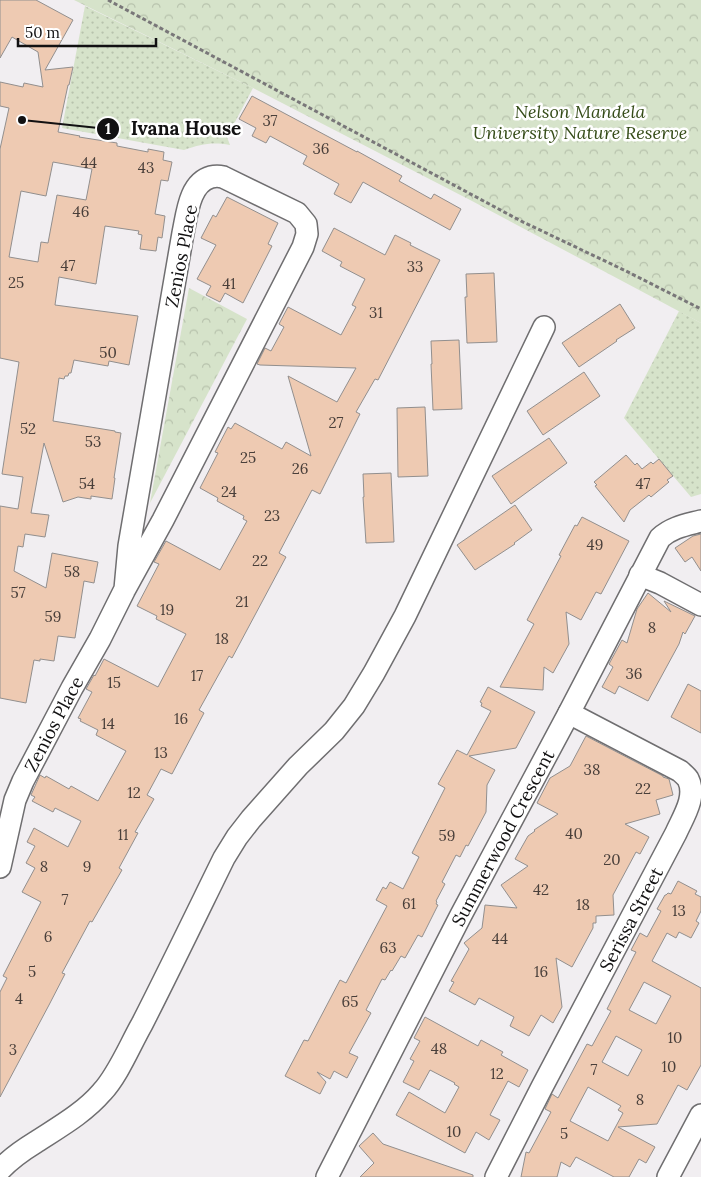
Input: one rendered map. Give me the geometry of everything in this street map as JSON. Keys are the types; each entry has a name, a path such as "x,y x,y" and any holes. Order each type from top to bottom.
{"street":[{"name":"Zenios Place","path":"0,867 15,800 23,781 163,520 298,260 307,234 306,224 298,213 223,177 212,176 202,181 190,200 129,546 125,589"},
{"path":"0,1170 23,1150 88,1106 116,1074 224,858 237,837 286,778 334,731 354,706 405,616 544,327"},
{"name":"Summerwood Crescent","path":"327,1177 461,915 660,538 666,532 676,527 701,520"},
{"path":"640,576 660,583 701,605"},
{"name":"Serissa Street","path":"496,1177 676,833 691,800 688,778 680,771 569,713"},
{"path":"668,1177 701,1115"}],"path":[{"path":"108,0 521,221 701,308"}],"green space":[{"name":"Nelson Mandela University Nature Reserve","path":"74,0 701,0 701,323 472,201 253,88"},
{"path":"85,6 253,88 227,137 230,145 207,144 184,150 62,128"},
{"path":"189,288 247,319 150,503"},
{"path":"679,311 701,323 701,494 691,497 624,418"}],"building":[{"path":"0,0 36,0 73,20 45,70 73,67 58,132 117,143 117,146 148,152 148,149 164,152 163,160 172,162 168,181 161,180 155,214 165,216 162,238 158,237 156,251 140,249 142,235 138,234 139,231 105,226 96,284 59,277 55,305 138,316 129,365 109,361 108,366 74,360 71,373 65,376 64,379 59,378 53,421 121,433 112,499 91,496 91,499 78,497 63,502 44,443 31,513 49,515 45,537 25,534 23,547 18,546 14,571 46,588 52,553 98,562 94,583 84,581 75,638 58,636 54,661 34,660 26,703 0,698 0,506 18,509 23,477 2,474 19,362 0,358 0,149 9,108 0,106 0,82 23,87 24,83 43,87 38,52 12,37 0,58","holes":["53,162 92,169 86,200 57,195 48,243 41,242 38,262 9,257 21,191 46,196"]},
{"path":"252,96 402,176 399,181 431,199 434,194 461,209 450,230 363,182 351,203 334,194 339,184 303,164 307,156 270,136 266,143 252,136 256,128 239,119"},
{"path":"227,197 278,223 268,244 272,246 243,303 225,293 220,302 206,295 211,286 197,279 216,245 201,238 213,215 216,217"},
{"path":"334,228 385,255 395,235 440,260 378,380 375,379 356,412 360,414 320,494 312,490 279,553 286,557 232,658 229,656 199,710 204,713 172,774 161,769 147,795 154,799 135,832 138,833 119,868 122,870 92,922 90,921 62,973 65,974 0,1097 0,992 7,978 3,976 41,902 22,892 35,868 26,863 35,846 27,842 34,828 68,847 81,821 55,808 53,812 32,801 35,797 31,795 40,775 45,778 46,776 69,789 71,786 98,801 126,751 96,735 98,730 80,721 81,719 78,718 92,692 86,689 104,659 158,687 186,634 156,619 157,616 137,606 159,564 154,562 166,541 220,570 247,521 243,519 244,516 217,501 218,498 200,488 218,453 215,452 228,427 231,429 235,423 282,449 286,442 311,456 288,376 337,402 356,368 257,364 265,348 271,351 284,327 279,324 288,307 341,335 356,307 352,305 365,279 340,266 342,262 322,251"},
{"path":"494,273 497,342 467,343 466,274"},
{"path":"620,304 635,328 579,367 562,343"},
{"path":"459,340 462,409 433,410 431,341"},
{"path":"584,372 600,396 543,435 527,411"},
{"path":"425,407 428,476 398,477 397,408"},
{"path":"549,438 567,463 511,504 492,476"},
{"path":"626,455 635,465 637,463 642,469 659,459 673,476 667,480 669,482 651,497 649,495 630,510 624,522 595,486 597,485 594,482"},
{"path":"391,473 394,542 366,543 363,474"},
{"path":"515,505 532,530 515,544 475,570 457,545"},
{"path":"582,517 629,541 601,594 596,592 581,620 566,612 569,644 553,673 544,667 543,690 500,687 534,624 527,620 575,525 577,526"},
{"path":"701,534 701,571 692,557 685,562 675,548 693,536"},
{"path":"648,593 671,612 664,601 695,616 685,634 683,632 679,644 648,701 619,686 615,694 602,687 613,667 609,664 622,640 627,643 637,609"},
{"path":"688,684 701,691 701,733 671,717"},
{"path":"488,687 535,712 516,748 469,756 495,770 487,785 486,812 468,846 466,845 460,857 456,855 442,882 445,884 436,901 438,905 422,937 418,935 405,958 401,956 385,980 382,979 366,1010 371,1013 349,1053 358,1057 347,1078 334,1071 330,1079 317,1072 326,1082 320,1094 285,1076 304,1040 308,1041 340,980 346,983 387,906 376,900 383,887 386,889 390,882 403,889 419,857 412,853 445,788 438,784 457,750 467,755 491,711 481,706 482,703 480,702"},
{"path":"586,736 669,779 673,795 656,800 660,814 625,824 649,837 640,854 636,852 613,895 614,915 596,916 596,923 593,923 593,928 572,967 556,958 562,1007 553,1023 541,1015 529,1036 510,1026 514,1017 479,998 475,1005 449,991 454,982 451,981 469,949 464,943 482,928 485,905 517,908 501,885 528,866 515,859 528,836 558,814 537,803 550,778 570,766"},
{"path":"678,881 697,891 695,894 701,897 701,911 696,921 699,923 691,938 679,932 676,938 667,933 652,961 701,988 701,1065 687,1090 678,1085 657,1124 618,1127 655,1147 646,1163 639,1159 629,1177 614,1177 576,1157 570,1167 561,1162 557,1177 521,1177 526,1152 529,1153 551,1112 545,1109 552,1094 558,1098 587,1044 592,1046 611,1011 607,1009 636,952 631,950 640,933 647,937 661,911 657,909 665,895 671,894","holes":["644,982 671,996 656,1024 629,1010","616,1036 642,1050 628,1076 602,1062","588,1087 621,1106 618,1110 623,1113 608,1141 570,1121"]},
{"path":"425,1017 478,1046 481,1040 503,1052 501,1055 528,1070 519,1087 508,1081 490,1115 500,1120 489,1140 476,1132 465,1153 396,1115 409,1092 445,1113 459,1087 430,1070 419,1090 403,1082 414,1061 410,1059 420,1041 414,1038"},
{"path":"373,1133 383,1144 473,1175 473,1177 360,1177 374,1163 359,1146"}],"place":[{"name":"Ivana House","path":"22,120"}]}
